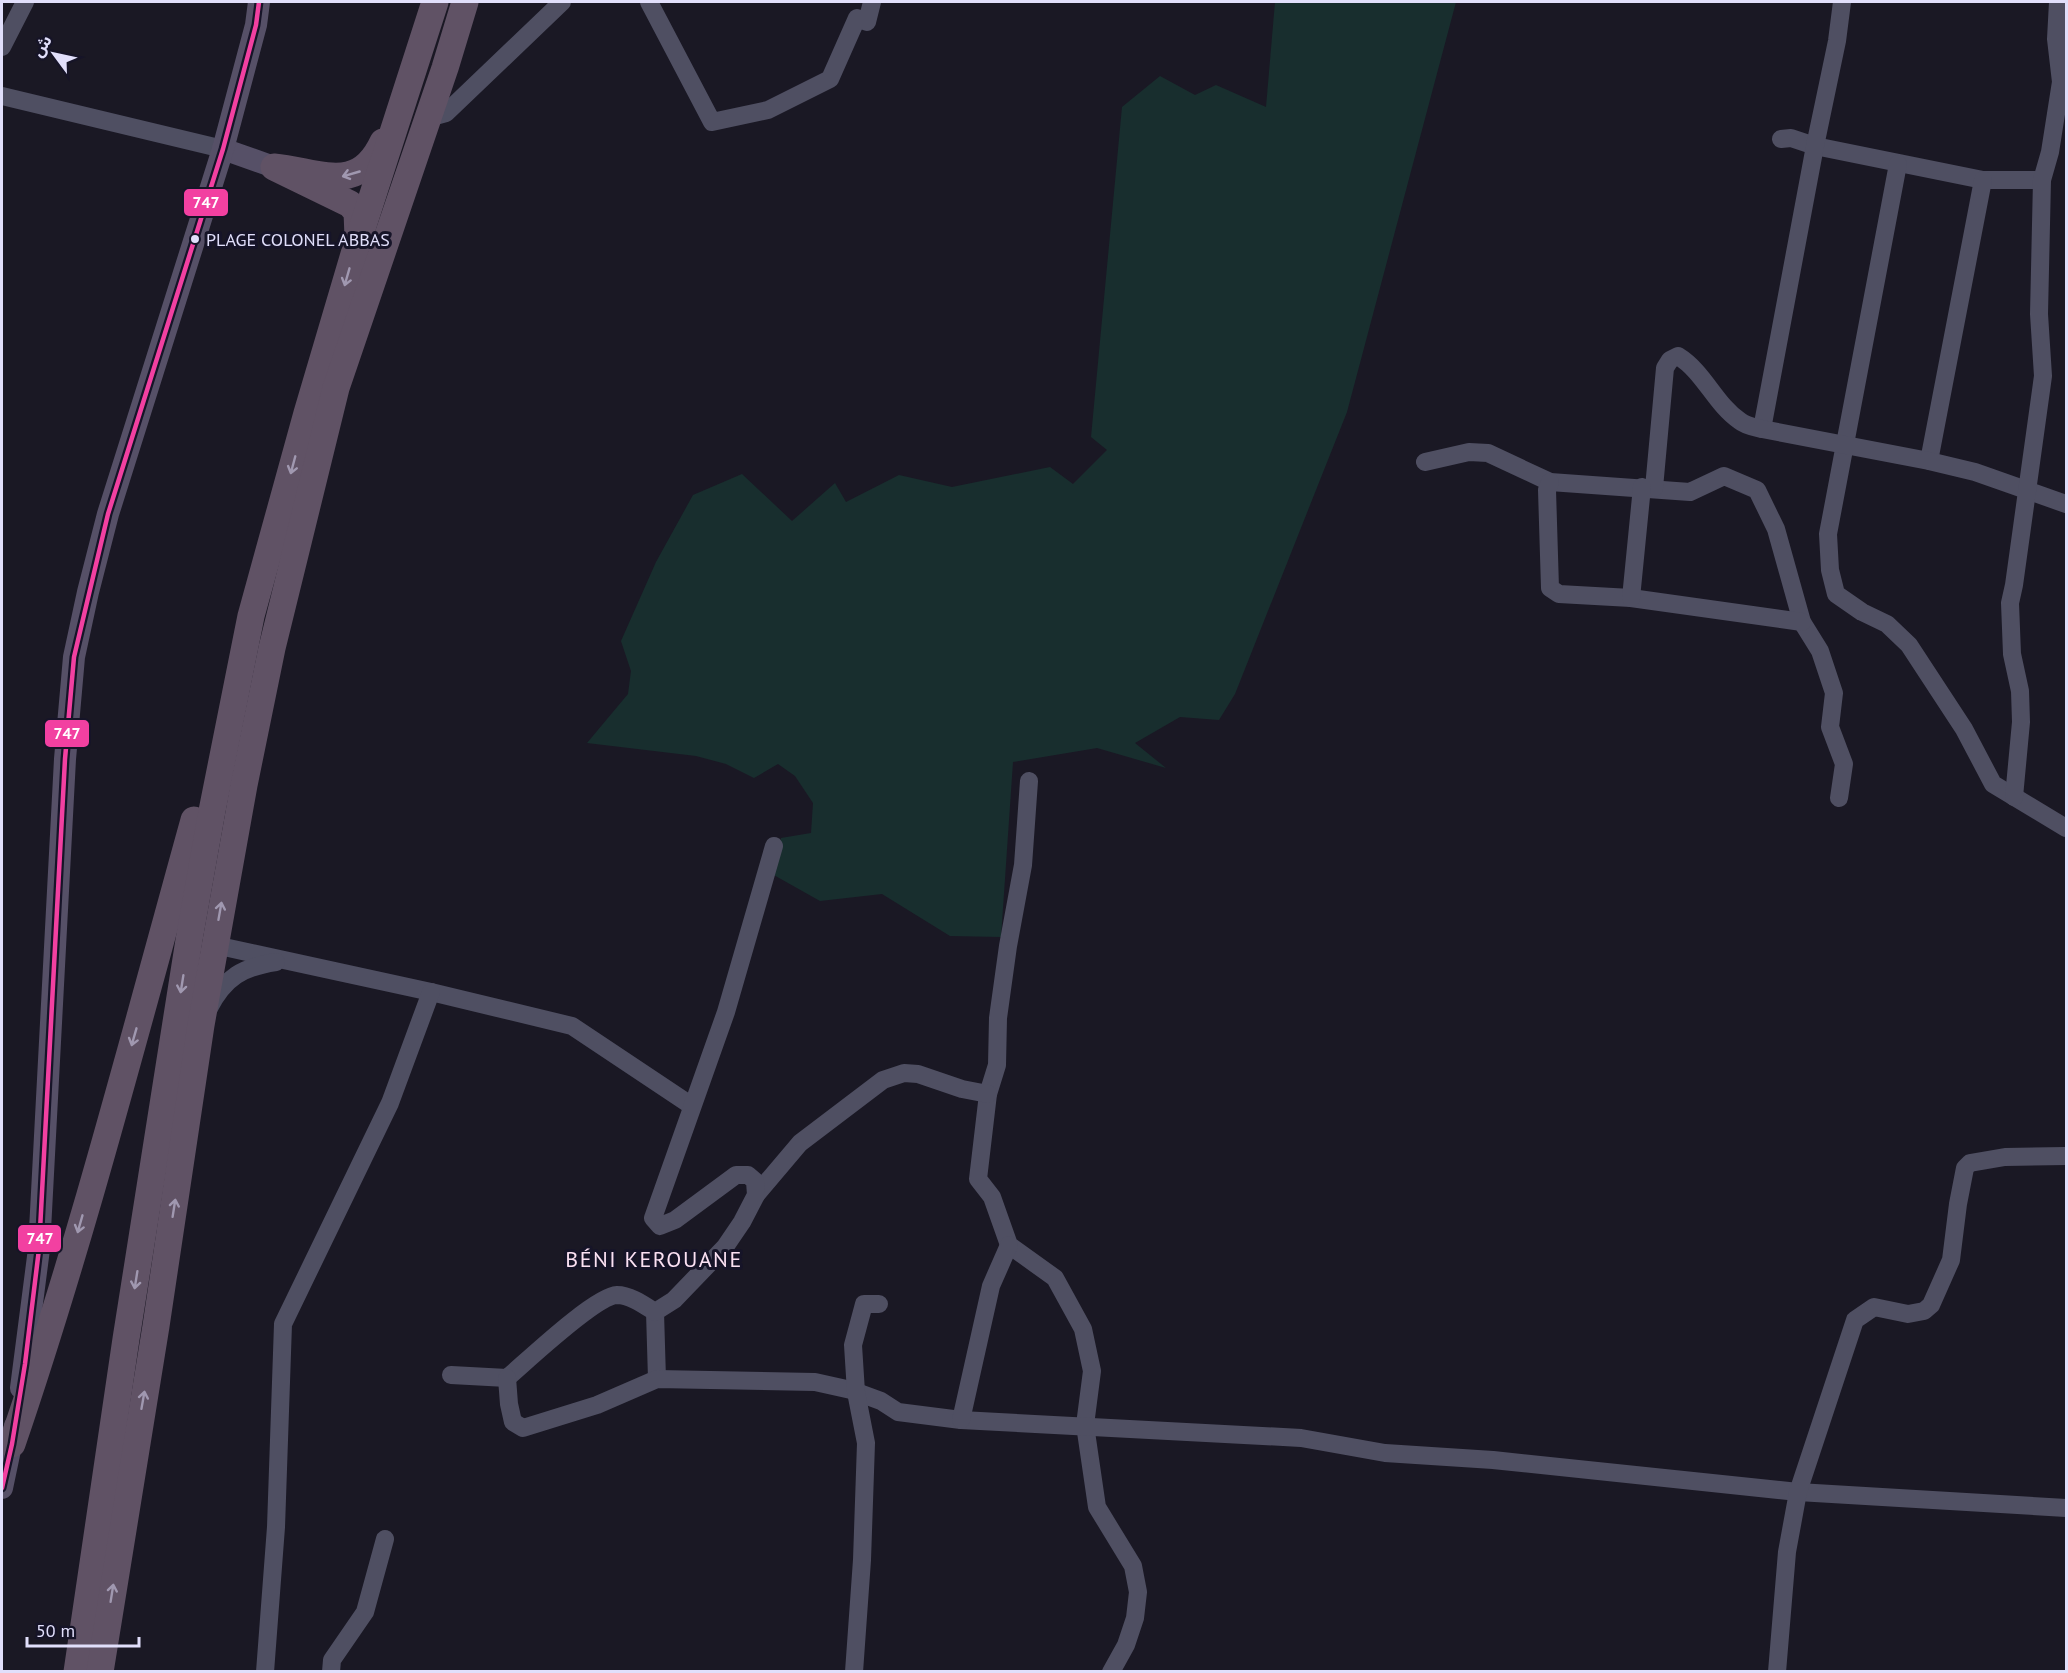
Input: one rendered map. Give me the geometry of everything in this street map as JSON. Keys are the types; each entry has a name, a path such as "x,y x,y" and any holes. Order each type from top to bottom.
{"highway":[{"path":"100,1671 201,1025 244,785 272,648 336,388 465,2"},
{"path":"274,167 332,177 346,177 370,165 387,134 408,70 433,8"},
{"path":"12,1444 71,1257 307,412 357,244 433,8"},
{"path":"274,167 350,204 357,212 359,223 357,244"},
{"path":"77,1671 189,940 251,616"}],"main road":[{"path":"2,1488 12,1444 25,1364 39,1249 65,759 74,657 108,514 223,149 256,25 259,2"},
{"path":"223,149 274,167"}],"street":[{"path":"2,47 25,2"},
{"path":"428,117 446,113 562,2"},
{"path":"648,2 712,122 768,110 830,79 857,18 867,22 872,2"},
{"path":"1762,429 1837,41 1842,2"},
{"path":"2014,797 2021,722 2020,691 2012,654 2010,603 2043,376 2039,314 2042,180 2058,153 2061,82 2056,39 2058,2"},
{"path":"2,96 223,149"},
{"path":"1781,139 1791,138 1815,146 1983,180 2042,180"},
{"path":"1898,164 1828,534 1830,570 1836,594 1862,612 1887,624 1909,645 1964,729 1993,784 2067,828"},
{"path":"1929,461 1983,180"},
{"path":"1631,598 1665,368 1670,360 1678,356 1688,363 1723,406 1741,423 1975,472 2067,504"},
{"path":"1425,462 1469,452 1488,453 1550,482 1690,492 1724,476 1757,489 1776,529 1802,622 1820,651 1834,693 1830,727 1844,764 1839,798"},
{"path":"1550,482 1547,490 1550,588 1559,594 1631,598 1802,622"},
{"path":"1029,781 1023,865 1008,946 998,1018 997,1065 987,1094 978,1179 992,1197 1009,1245 1054,1278 1083,1329 1092,1371 1084,1425 1097,1507 1133,1566 1138,1592 1135,1618 1126,1645 1111,1671"},
{"path":"756,1195 755,1181 748,1175 736,1175 675,1220 660,1226 653,1218 726,1012 774,846"},
{"path":"215,945 431,992 572,1026 692,1106"},
{"path":"201,1025 218,991 230,979 258,965 281,961"},
{"path":"265,1671 276,1527 283,1324 390,1103 431,992"},
{"path":"655,1312 674,1300 725,1247 742,1222 756,1195 800,1143 883,1080 904,1073 918,1074 962,1089 987,1094"},
{"path":"1777,1671 1787,1552 1798,1492 1855,1320 1874,1307 1908,1314 1924,1311 1931,1305 1951,1260 1958,1204 1965,1168 1970,1162 2004,1157 2067,1156"},
{"path":"961,1420 992,1286 1009,1245"},
{"path":"451,1375 507,1378 591,1306 617,1295 636,1300 655,1312"},
{"path":"854,1671 862,1560 866,1443 856,1392 853,1345 864,1304 879,1304"},
{"path":"655,1312 657,1379"},
{"path":"507,1378 513,1422 523,1428 597,1405 657,1379 815,1383 856,1392 881,1401 898,1412 961,1420 1301,1437 1385,1453 1493,1460 1798,1492 2067,1508"},
{"path":"331,1671 332,1660 366,1612 386,1539"}],"green space":[{"path":"1275,2 1456,2 1347,412 1235,694 1219,720 1180,717 1135,743 1166,768 1097,748 1013,762 1001,937 950,936 882,894 820,901 772,874 781,838 811,833 813,803 795,776 778,764 754,778 726,764 696,756 587,743 628,694 631,671 621,641 656,562 693,495 742,474 792,521 835,483 846,502 899,475 952,487 1050,467 1073,484 1107,450 1091,437 1122,107 1160,76 1195,95 1216,85 1266,107"}],"transit line":[{"name":"747","path":"2,1488 12,1444 25,1364 39,1249 65,759 74,657 108,514 223,149 256,25 259,2"}],"place":[{"name":"PLAGE COLONEL ABBAS","path":"195,239"}],"district":[{"name":"BÉNI KEROUANE","path":"654,1259"}]}
